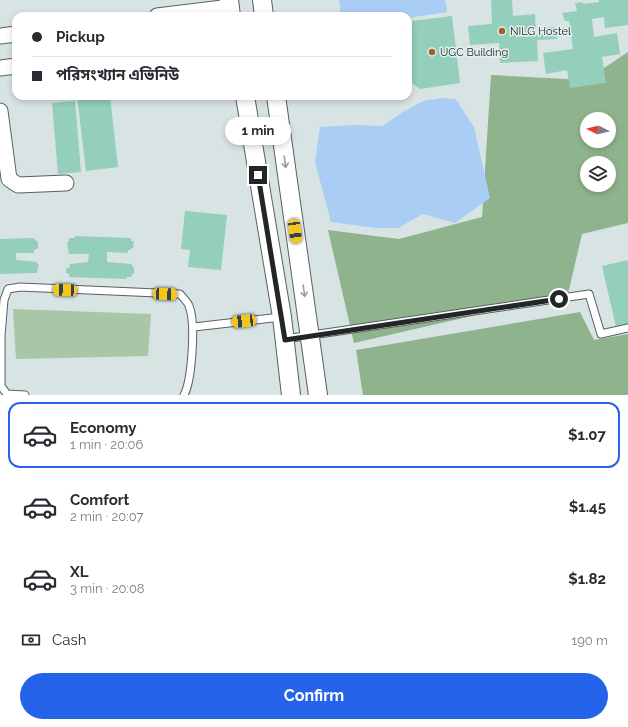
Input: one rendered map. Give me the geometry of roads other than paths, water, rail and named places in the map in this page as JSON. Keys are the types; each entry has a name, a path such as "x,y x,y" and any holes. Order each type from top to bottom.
{"street":[{"path":"262,0 264,12"},
{"path":"194,12 230,8"},
{"path":"0,36 12,34"},
{"path":"0,68 12,66"},
{"path":"246,100 282,317 291,395"},
{"path":"277,100 318,395"},
{"path":"0,111 9,179 18,185 66,183"}],"lane":[{"path":"25,395 7,394 1,386 0,336 4,300 8,289 20,287 180,294 189,305 194,327 190,370 184,395"},
{"path":"285,340 589,294 601,334 628,328"},
{"path":"194,327 282,317"}],"water":[{"path":"339,0 445,0 447,12 412,17 412,12 340,12"},
{"path":"442,98 455,98 474,127 490,198 455,223 423,214 398,228 376,228 331,222 315,162 320,127 355,125 382,126 423,101"}],"place":[{"name":"NILG Hostel","path":"502,31"},
{"name":"UGC Building","path":"432,52"}]}
